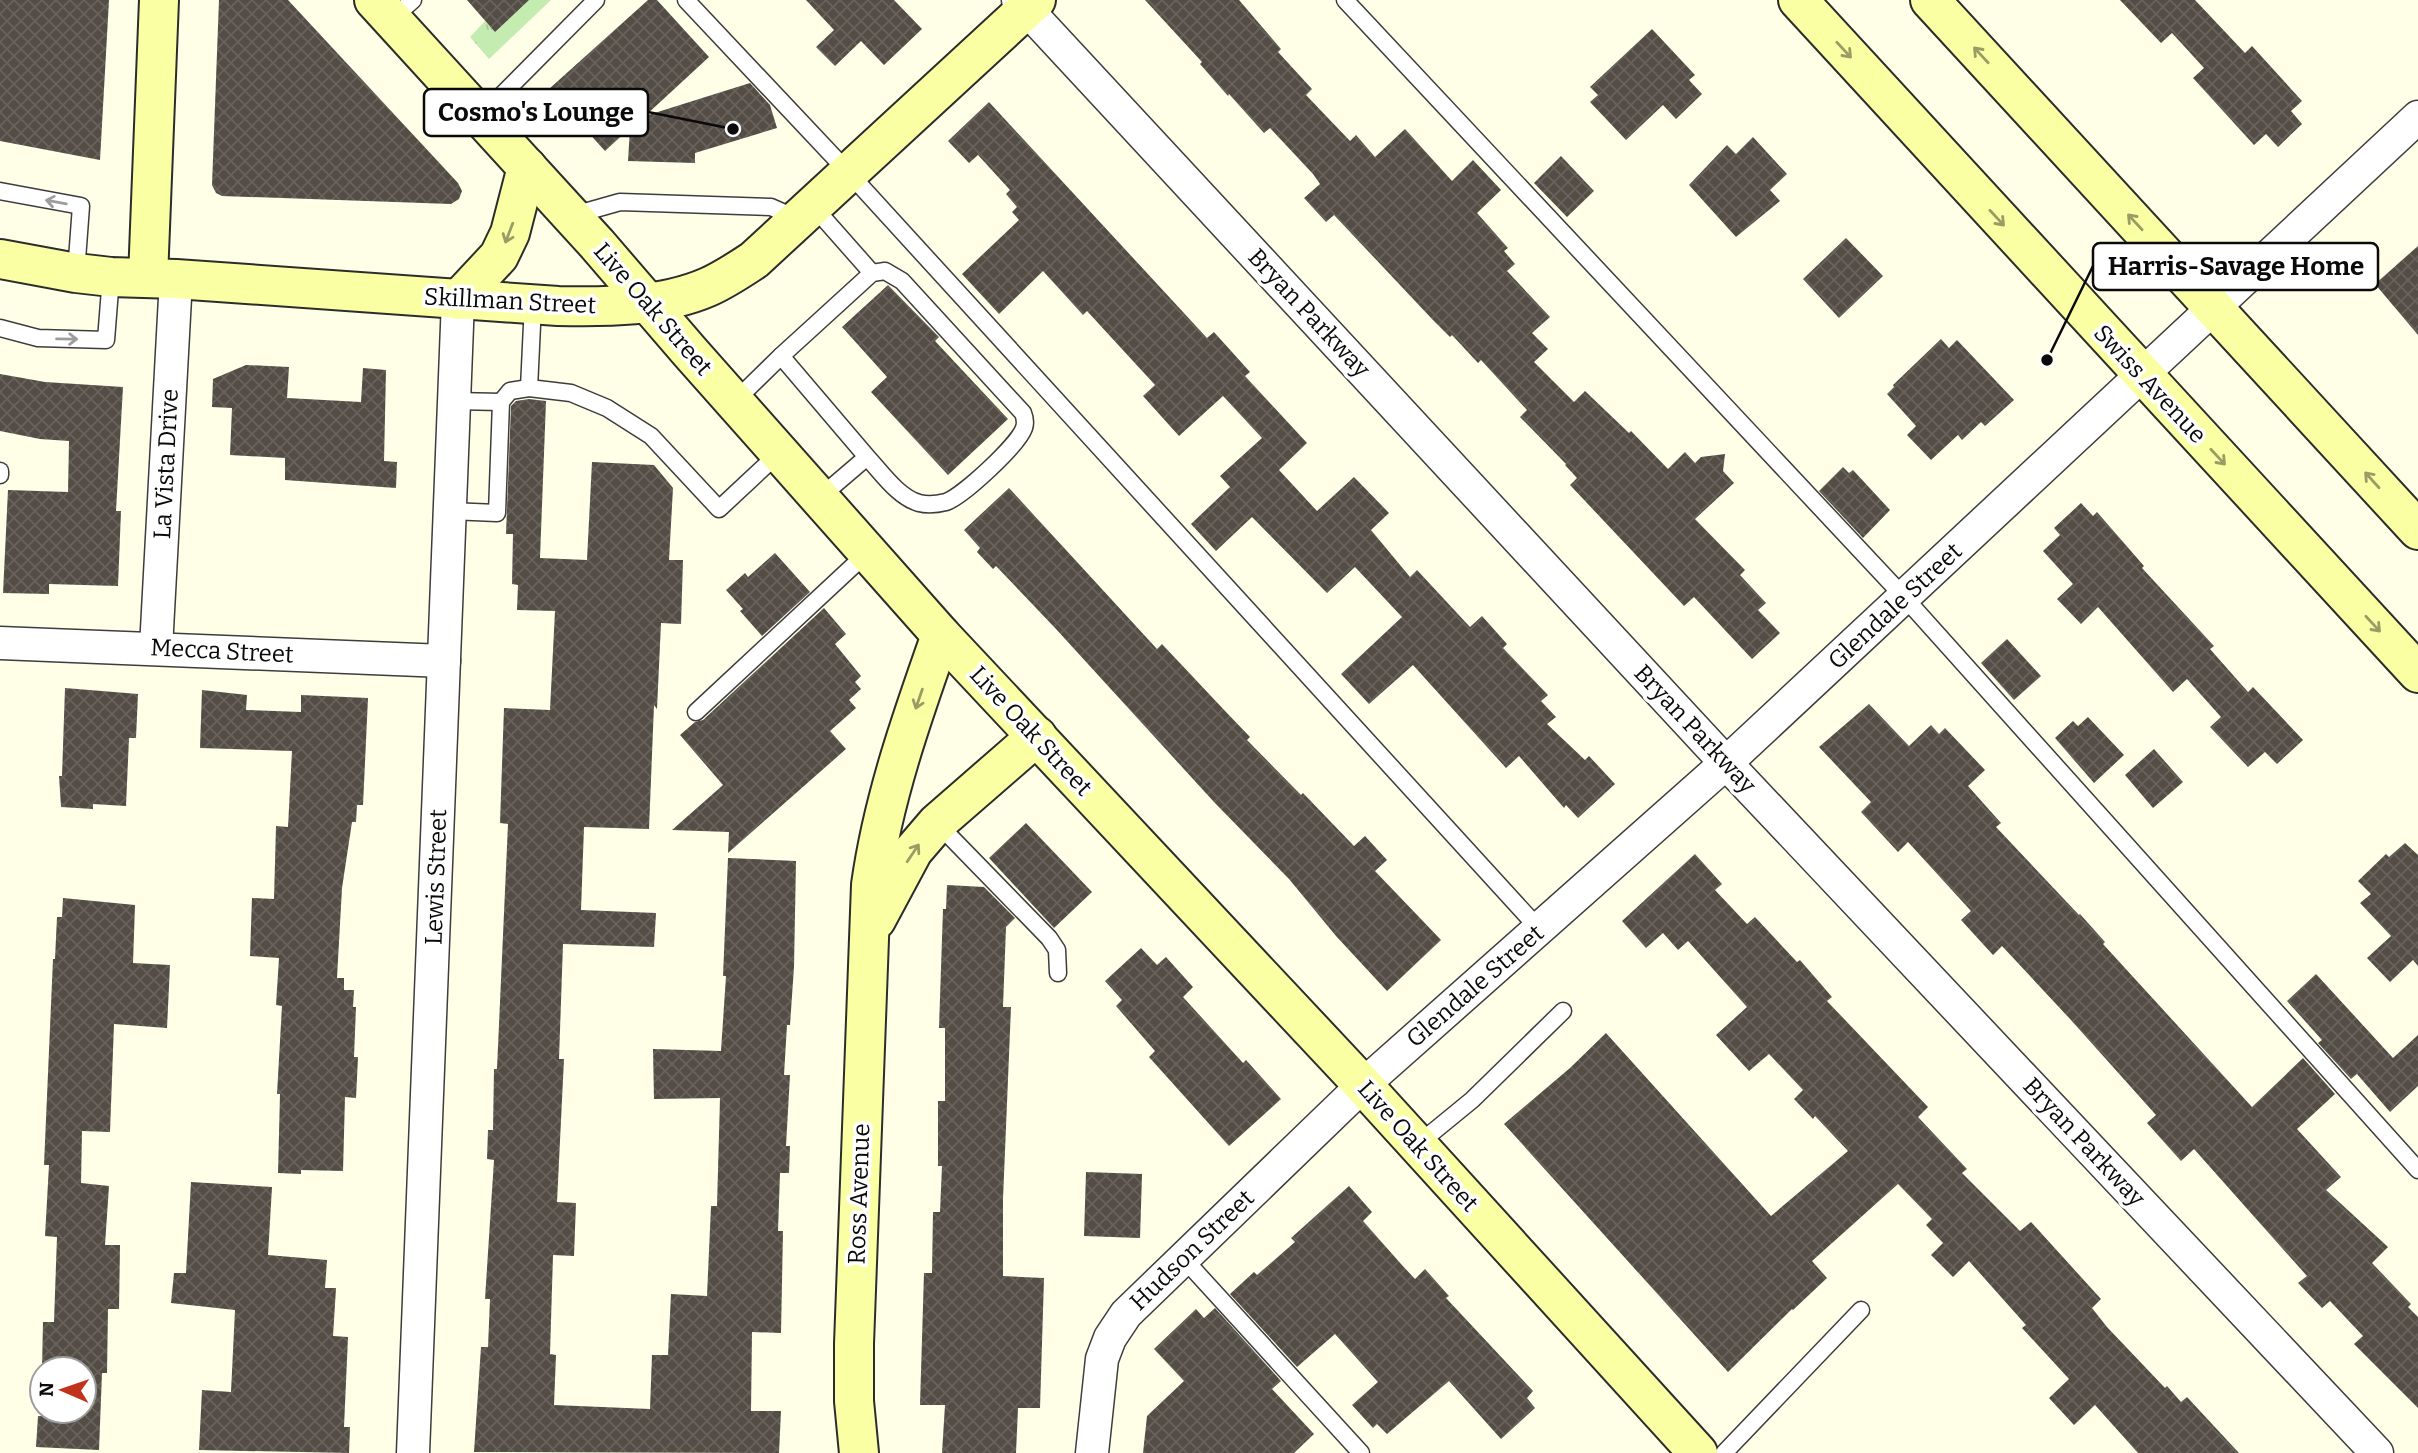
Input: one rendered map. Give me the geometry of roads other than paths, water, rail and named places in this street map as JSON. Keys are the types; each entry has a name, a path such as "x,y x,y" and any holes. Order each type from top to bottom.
{"street":[{"name":"La Vista Drive","path":"156,648 128,277 159,0"},
{"name":"Swiss Avenue","path":"1798,0 2418,673"},
{"path":"1930,0 2418,530"},
{"name":"Skillman Street","path":"0,259 128,277 533,304 602,307 693,293 730,276 754,260 1027,3"},
{"name":"Bryan Parkway","path":"1027,3 1726,763 2377,1453"},
{"name":"Live Oak Street","path":"393,6 480,117 571,216 867,553 1363,1085 1698,1453"},
{"name":"Glendale Street","path":"1363,1085 1726,763 2418,117"},
{"path":"458,300 499,257 510,233 527,167"},
{"name":"Lewis Street","path":"413,1453 458,300"},
{"name":"Ross Avenue","path":"859,1453 854,1401 853,1344 871,885 878,836 903,743 941,635"},
{"name":"Mecca Street","path":"0,643 444,661"},
{"name":"Ross Avenue","path":"869,935 913,851 937,823 1037,736"},
{"name":"Hudson Street","path":"1092,1453 1102,1359 1110,1338 1126,1314 1363,1085"}],"lane":[{"path":"480,117 513,80 596,0"},
{"path":"686,0 848,172 1540,930"},
{"path":"1345,0 1904,597 2418,1170"},
{"path":"0,191 81,206 128,277 106,340 38,338 0,328"},
{"path":"571,216 620,202 771,207 805,212 873,273"},
{"path":"734,402 781,356 873,273 885,271 902,281 1023,413 1026,421 1024,430 1013,446 963,492 947,501 918,503 898,490 867,457 781,356"},
{"path":"529,388 533,304"},
{"path":"450,510 497,513 501,402 510,391 529,388 570,393 607,408 651,436 719,509 779,453"},
{"path":"454,401 501,402"},
{"path":"819,498 867,457"},
{"path":"696,712 867,553"},
{"path":"937,823 1049,938 1057,950 1058,972"},
{"path":"1417,1145 1472,1100 1563,1012"},
{"path":"1184,1259 1361,1453"},
{"path":"1724,1453 1861,1310"}],"place":[{"name":"Cosmo's Lounge","path":"733,129"},
{"name":"Harris-Savage Home","path":"2047,360"}]}
